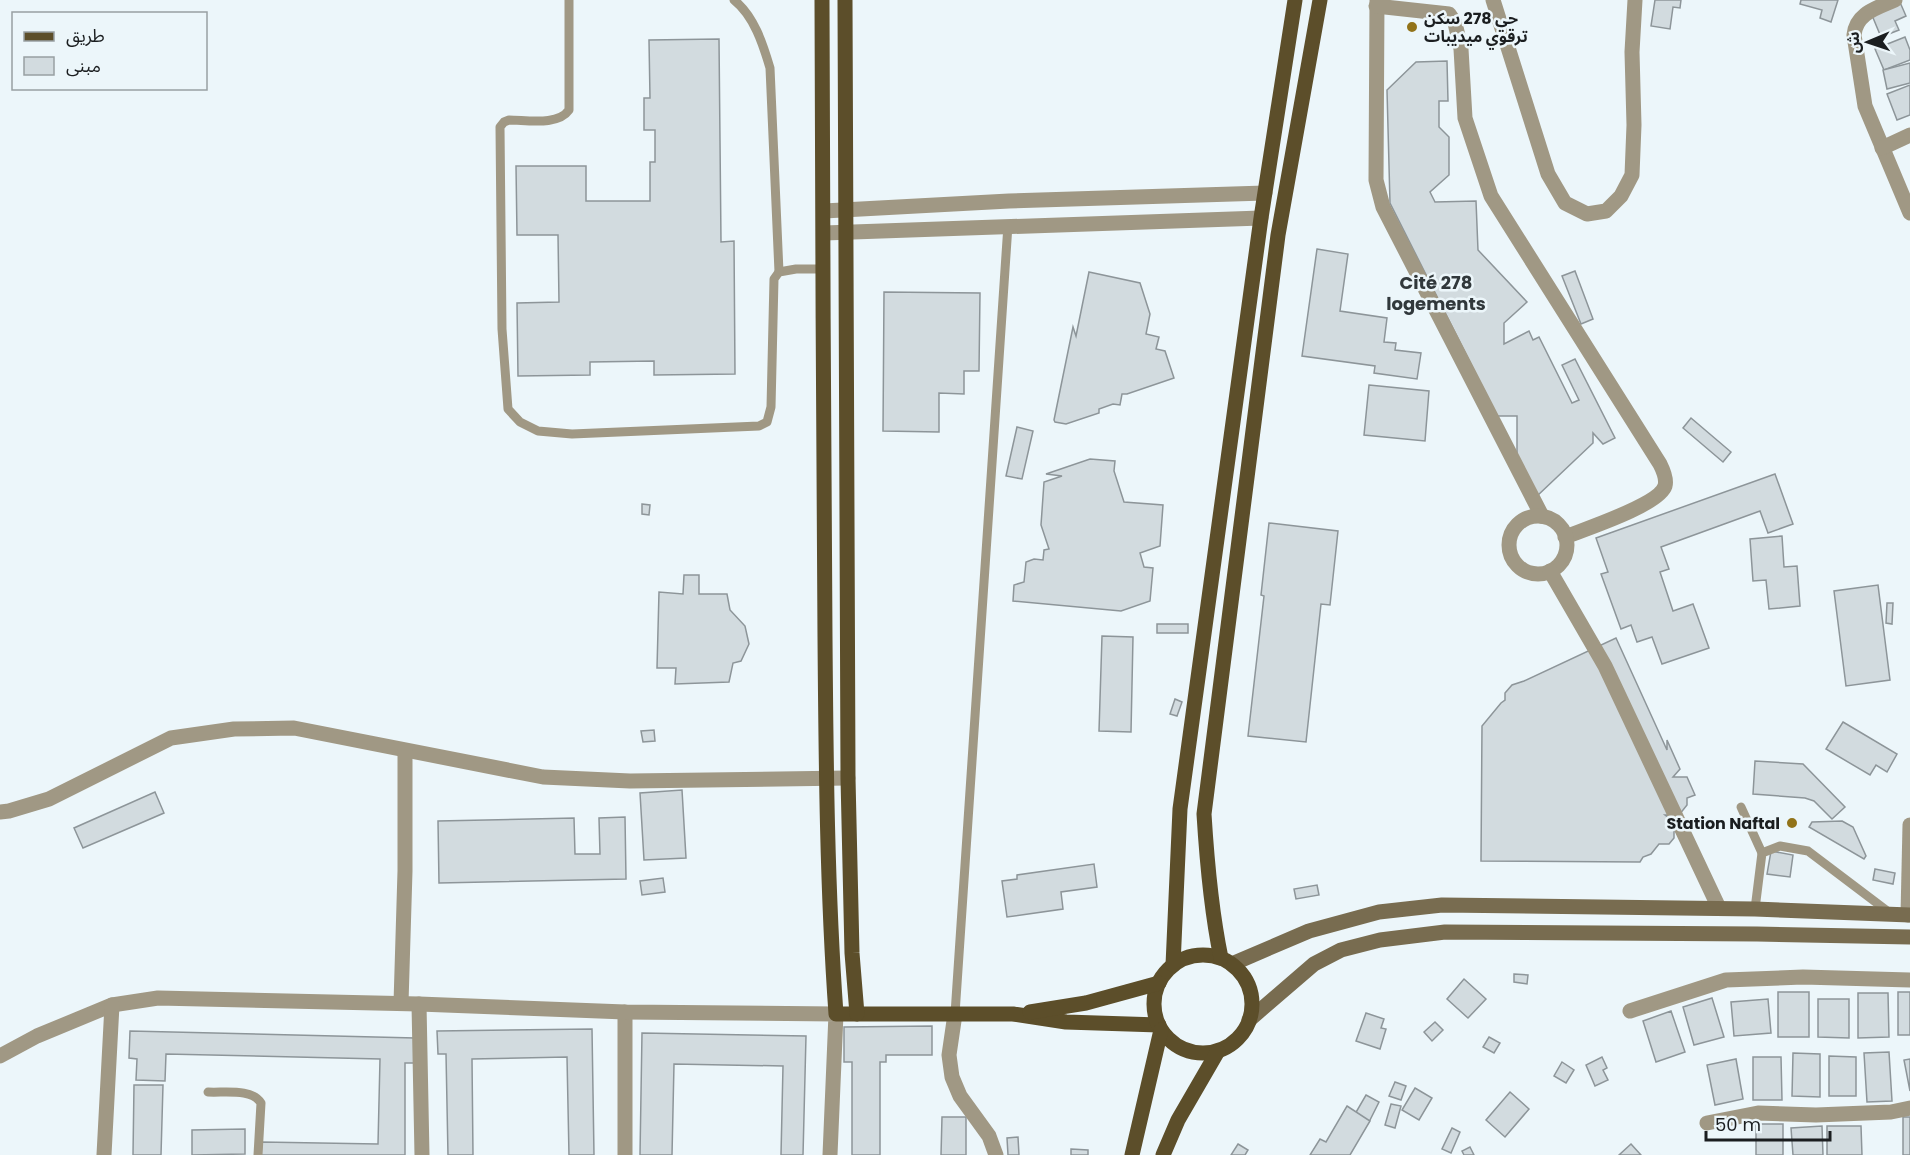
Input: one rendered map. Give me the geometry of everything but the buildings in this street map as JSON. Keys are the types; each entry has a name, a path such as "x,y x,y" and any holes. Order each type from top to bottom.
{"main road":[{"path":"822,0 826,778 836,1014 1012,1014 1066,1022 1160,1028"},
{"path":"845,0 848,778 852,953 857,1014"},
{"path":"1173,965 1179,808 1261,218 1295,0"},
{"path":"1227,961 1212,915 1204,814 1278,235 1320,0"},
{"path":"823,529 847,528"},
{"path":"1227,961 1309,931 1379,912 1442,905 1719,908 1909,915"},
{"path":"1249,1020 1314,964 1341,950 1380,940 1445,932 1910,937"},
{"path":"1209,955 1227,961 1243,975 1250,989 1252,1004 1249,1020 1242,1033 1232,1044 1218,1051 1192,1052 1180,1048 1160,1028 1154,1004 1159,983 1173,965 1184,958 1209,955"},
{"path":"1012,1014 1086,1003 1159,983"},
{"path":"1132,1155 1160,1028"},
{"path":"1163,1155 1178,1120 1218,1051"}],"street":[{"path":"1493,0 1548,174 1566,203 1587,214 1606,211 1621,196 1632,175 1634,125 1632,52 1635,0"},
{"path":"1861,17 1863,0"},
{"path":"1895,0 1861,17 1855,25 1854,35 1866,106 1882,148 1904,183 1910,213"},
{"path":"1542,516 1383,207 1376,180 1377,3 1449,14 1455,23 1461,49 1466,118 1491,196 1660,464 1665,476 1665,487 1645,505 1566,537"},
{"path":"1882,148 1910,135"},
{"path":"824,212 1009,201 1265,193"},
{"path":"1008,225 1009,201"},
{"path":"824,233 1261,218"},
{"path":"1542,516 1557,523 1566,537 1566,553 1557,566 1550,571 1534,573 1526,571 1514,560 1509,544 1510,536 1519,523 1526,518 1542,516"},
{"path":"1550,571 1605,666 1719,908"},
{"path":"0,812 49,798 171,738 234,729 294,728 543,777 630,781 848,778"},
{"path":"401,1004 405,870 405,751"},
{"path":"1909,915 1910,825"},
{"path":"1630,1011 1726,980 1803,977 1910,980"},
{"path":"0,1056 37,1036 112,1005 158,998 419,1004 625,1012 836,1014 830,1155"},
{"path":"419,1004 422,1155"},
{"path":"104,1155 112,1005"},
{"path":"625,1012 625,1155"},
{"path":"955,1014 949,1055 952,1077 960,1096 989,1136 996,1155"},
{"path":"1707,1123 1758,1113 1816,1115 1880,1113 1910,1108"}],"lane":[{"path":"569,0 569,110 564,117 556,119 509,120 500,127 502,329 508,409 520,422 538,431 572,434 759,426 767,422 771,407 774,279 779,272 770,68 763,42 752,21 734,0"},
{"path":"955,1014 1008,225"},
{"path":"779,272 796,269 824,269"},
{"path":"1741,807 1761,853 1755,909"},
{"path":"1761,853 1780,846 1808,850 1892,914"},
{"path":"208,1092 247,1094 259,1100 261,1103 258,1155"}],"place":[{"name":"حي 278 سكن ترقوي ميديبات","path":"1412,27"},
{"name":"Station Naftal","path":"1792,823"}],"district":[{"name":"Cité 278 logements","path":"1436,293"}]}
